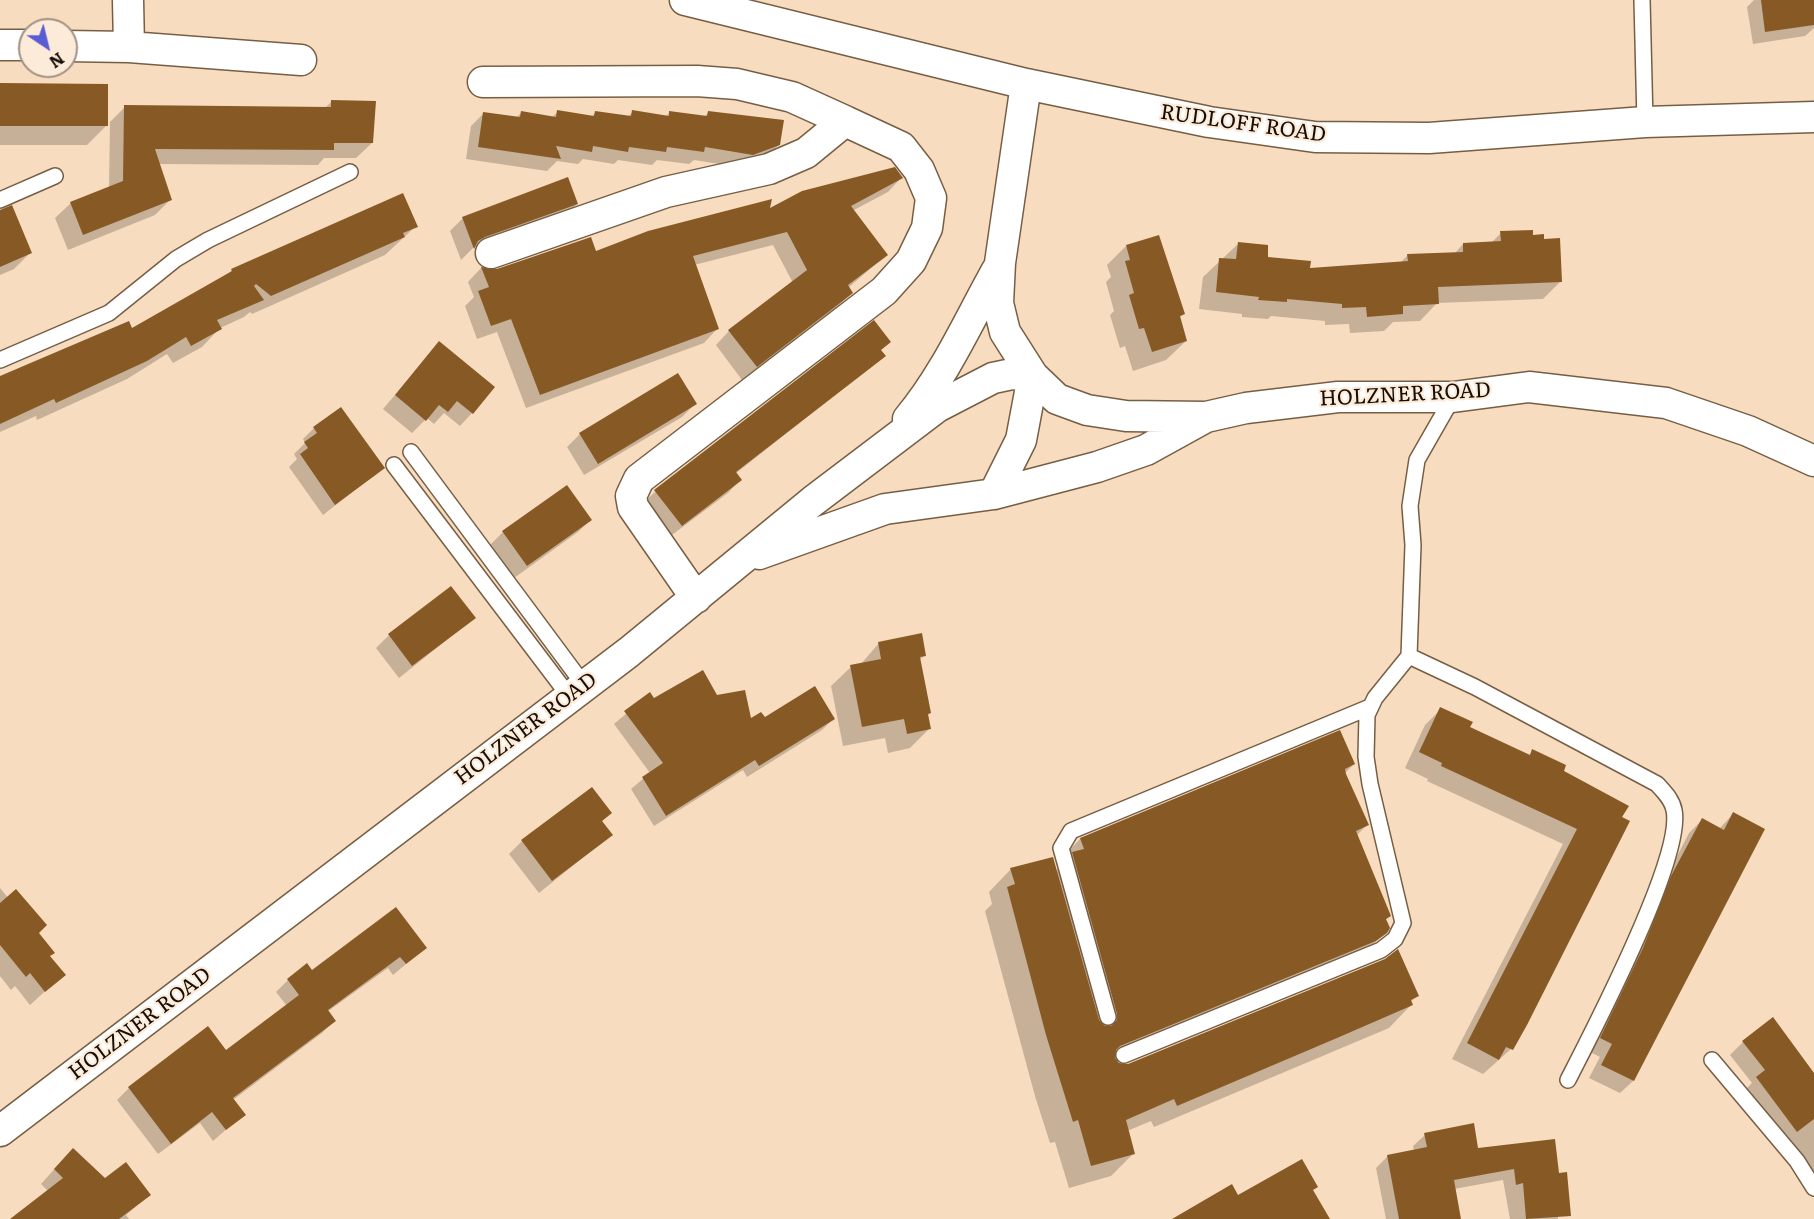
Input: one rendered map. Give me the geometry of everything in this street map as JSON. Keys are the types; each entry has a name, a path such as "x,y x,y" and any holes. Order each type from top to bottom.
{"street":[{"path":"128,0 129,46"},
{"name":"RUDLOFF ROAD","path":"685,0 1026,84 1209,122 1315,137 1429,138 1645,122 1814,117"},
{"path":"0,45 18,45"},
{"path":"78,46 129,46 301,60"},
{"path":"483,82 697,81 737,84 792,97 901,147 919,170 931,198 927,228 911,261 884,291 678,448 639,479 633,488 631,496 633,507 696,598"},
{"name":"HOLZNER ROAD","path":"1026,84 1000,263 998,303 1005,332 1033,376 1057,399 1087,410 1126,416 1206,417 1246,408 1338,396 1453,397 1529,387 1666,403 1748,431 1814,461"},
{"path":"491,253 666,192 769,169 806,153 846,121"},
{"path":"883,448 925,398 1000,263"},
{"path":"743,559 937,407 983,382 1012,374 1033,376 1021,440 994,494"},
{"name":"HOLZNER ROAD","path":"0,1131 696,598 743,559 885,509 994,494 1076,473 1146,450 1206,417"}],"lane":[{"path":"1642,0 1645,122"},
{"path":"0,360 109,313 176,260 200,245 350,172"},
{"path":"0,200 55,176"},
{"path":"1124,1055 1381,950 1395,939 1403,923 1376,813 1366,757 1367,715 1370,707 1409,656 1413,545 1410,506 1417,460 1453,397"},
{"path":"411,452 576,690"},
{"path":"394,465 576,690"},
{"path":"1409,656 1474,687 1657,784 1668,795 1674,810 1675,826 1657,890 1568,1080"},
{"path":"1107,1017 1061,848 1071,831 1370,707"},
{"path":"1712,1060 1797,1161 1814,1188"}],"building":[{"path":"1761,0 1814,0 1814,25 1765,32"},
{"path":"0,83 108,84 108,126 0,126"},
{"path":"331,100 376,101 373,143 334,143 334,150 155,149 172,200 83,235 70,202 123,181 124,105 331,107"},
{"path":"557,110 594,116 595,111 631,116 632,110 669,116 669,111 707,116 708,111 784,120 780,145 753,155 705,147 704,152 667,147 666,152 629,147 628,152 593,146 592,152 556,146 561,159 478,147 483,112 520,117 521,111 556,117"},
{"path":"895,167 903,178 851,206 888,255 848,285 853,293 757,367 728,330 807,270 787,232 693,256 719,329 540,395 511,319 491,326 478,291 489,287 481,267 497,269 591,237 596,251 648,231 772,199 770,208 802,191"},
{"path":"568,177 578,204 485,237 478,241 474,249 462,217"},
{"path":"403,193 418,227 403,233 405,237 271,296 256,284 254,286 264,300 217,320 222,329 191,346 186,337 147,361 56,403 54,399 0,424 0,376 129,321 132,328 232,271 231,269"},
{"path":"12,205 32,253 0,267 0,210"},
{"path":"1533,230 1533,235 1544,234 1544,239 1560,238 1562,282 1438,287 1439,304 1403,306 1403,314 1367,317 1366,307 1342,308 1342,304 1287,299 1287,302 1258,300 1259,297 1216,292 1219,258 1236,259 1238,242 1268,245 1268,257 1311,261 1310,268 1408,261 1407,254 1463,252 1463,243 1501,241 1500,231"},
{"path":"1159,235 1185,314 1180,316 1187,341 1152,352 1144,328 1139,329 1129,295 1134,293 1125,261 1130,260 1126,245"},
{"path":"874,320 891,342 881,350 886,356 736,472 742,480 682,526 654,490"},
{"path":"439,341 495,387 473,414 457,401 448,412 439,405 426,421 395,395"},
{"path":"678,373 697,404 598,464 579,433"},
{"path":"341,407 385,468 335,505 300,454 308,448 304,442 317,433 313,427"},
{"path":"567,485 592,520 527,566 502,531"},
{"path":"451,586 476,618 412,666 388,634"},
{"path":"922,633 926,656 920,657 931,713 928,714 931,729 907,734 904,719 862,727 850,665 881,659 878,642"},
{"path":"703,670 717,695 745,690 751,718 761,712 765,717 815,686 835,719 759,766 755,760 666,816 642,777 663,763 624,711 650,692 654,698"},
{"path":"1440,707 1473,722 1470,727 1530,755 1532,749 1566,765 1564,771 1629,806 1622,817 1630,821 1527,1025 1513,1050 1506,1047 1499,1060 1467,1043 1577,829 1441,766 1442,763 1419,752"},
{"path":"1340,730 1355,764 1345,769 1346,774 1369,825 1356,831 1391,916 1386,919 1390,928 1387,933 1376,941 1120,1046 1116,1050 1115,1058 1119,1063 1128,1064 1385,959 1398,949 1419,996 1411,1000 1413,1005 1177,1106 1174,1099 1126,1120 1135,1154 1091,1166 1078,1120 1073,1122 1046,1035 1007,887 1015,884 1010,868 1053,857 1099,1020 1105,1026 1111,1026 1117,1020 1117,1014 1072,852 1084,849 1080,838"},
{"path":"592,787 612,813 602,821 613,835 552,881 521,840"},
{"path":"1733,812 1765,829 1634,1081 1601,1065 1612,1044 1600,1038 1643,948 1671,876 1702,818 1724,830"},
{"path":"16,889 47,925 39,933 55,953 50,956 66,975 45,992 30,973 26,977 0,945 0,903"},
{"path":"396,907 427,948 406,964 400,957 328,1010 336,1021 233,1098 246,1115 226,1130 212,1112 171,1144 128,1087 208,1026 226,1050 299,995 287,979 307,963 312,970"},
{"path":"1773,1017 1814,1073 1814,1119 1797,1132 1756,1077 1765,1070 1742,1041"},
{"path":"1474,1123 1478,1148 1555,1139 1559,1173 1567,1172 1571,1216 1526,1219 1523,1183 1516,1185 1514,1169 1454,1180 1461,1219 1399,1219 1387,1155 1427,1147 1424,1133"},
{"path":"73,1148 105,1178 126,1162 151,1195 119,1219 10,1219 63,1178 54,1169"},
{"path":"1302,1159 1318,1187 1313,1190 1330,1219 1172,1219 1232,1184 1238,1195"}]}
